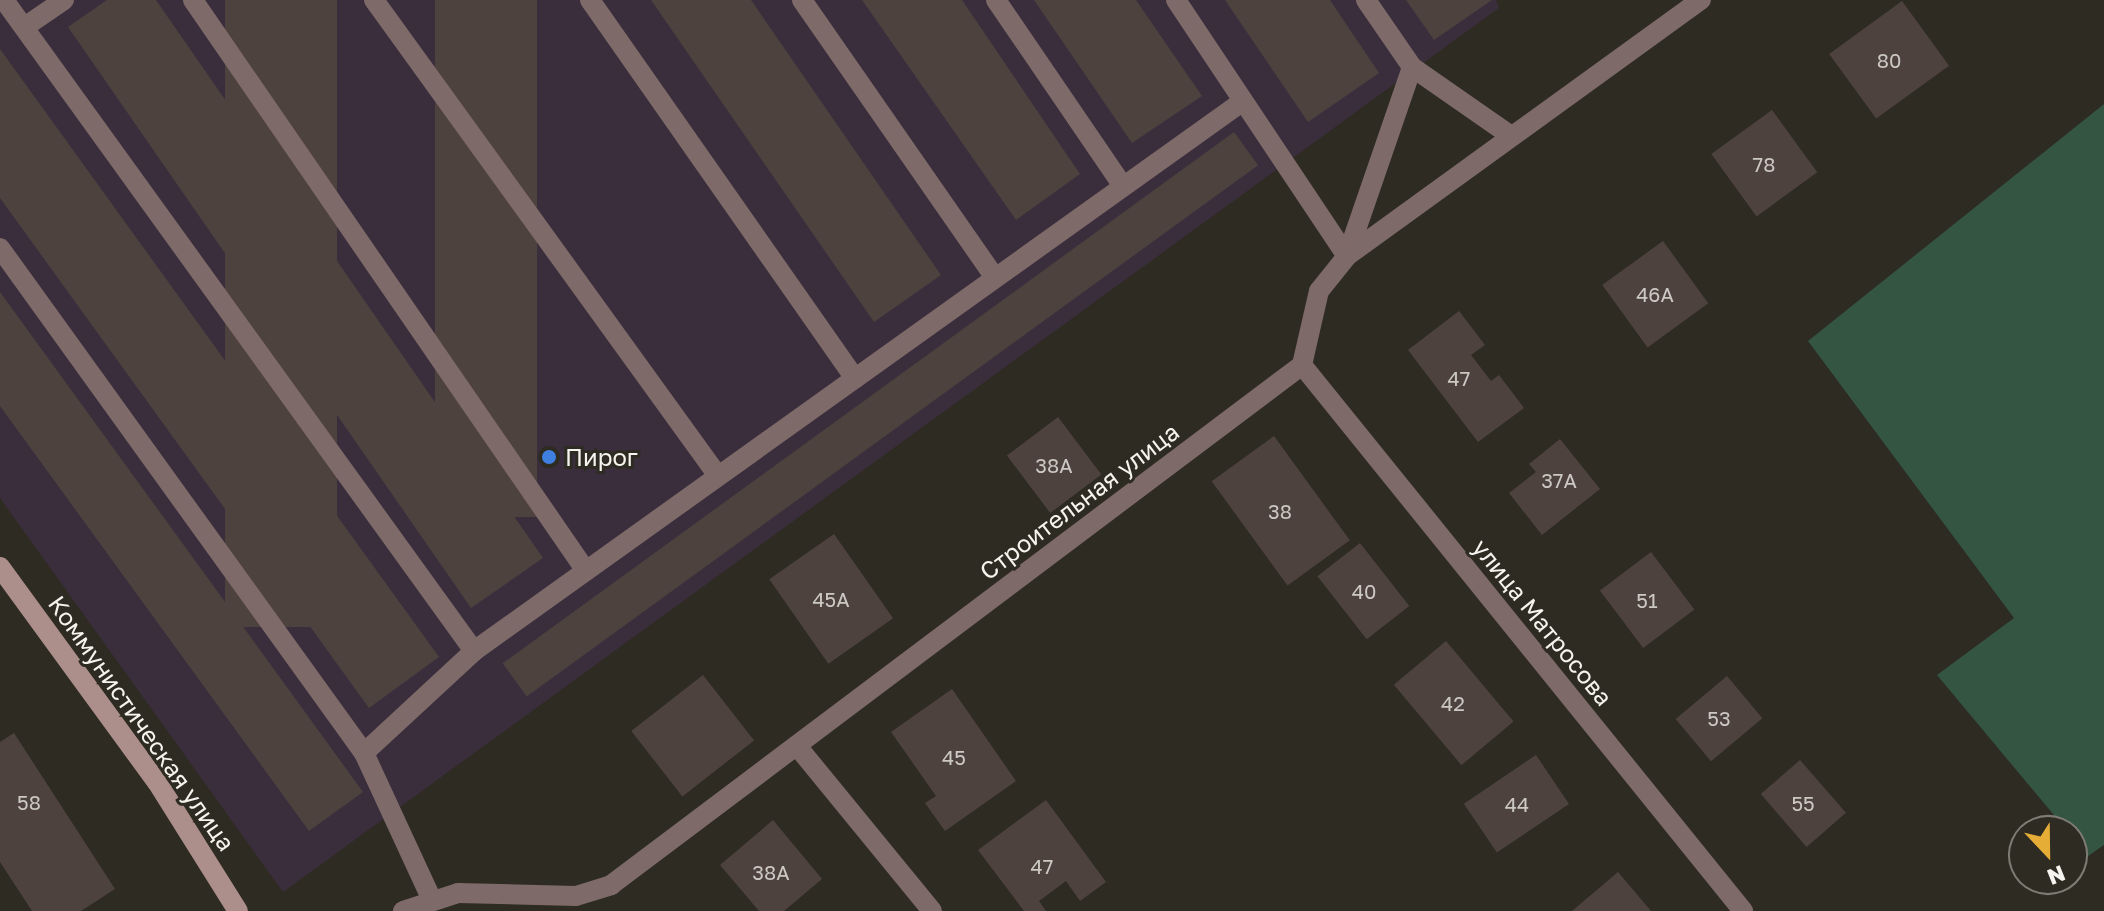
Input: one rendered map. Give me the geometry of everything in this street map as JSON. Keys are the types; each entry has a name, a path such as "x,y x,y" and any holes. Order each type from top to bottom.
{"street":[{"path":"4,0 26,26 474,651"},
{"path":"26,26 64,0"},
{"path":"193,0 586,571"},
{"path":"374,0 718,476"},
{"path":"590,0 855,378"},
{"path":"802,0 995,278"},
{"path":"996,0 1123,186"},
{"path":"1176,0 1347,256"},
{"path":"1366,0 1412,67 1510,135"},
{"path":"1302,365 1319,291 1347,256 1510,135 1701,0"},
{"path":"1347,256 1412,67"},
{"path":"364,753 474,651 1243,101"},
{"path":"0,248 364,753 431,898"},
{"name":"Строительная улица","path":"403,911 431,898 458,893 595,892 797,746 1302,365"},
{"name":"улица Матросова","path":"1302,365 1743,911"},
{"name":"Коммунистическая улица","path":"0,567 157,782 238,911"},
{"path":"797,746 932,911"}],"shaded area":[{"path":"0,0 1496,0 1499,8 283,892 0,498"}],"green space":[{"path":"2104,104 2104,845 2088,856 2088,815 2054,815 1937,675 2014,618 1808,341"}],"building":[{"path":"107,0 156,0 543,558 471,608 68,27"},
{"path":"225,0 337,0 337,627 225,627"},
{"path":"435,0 537,0 537,517 435,517"},
{"path":"651,0 751,0 941,275 874,322"},
{"path":"862,0 962,0 1080,174 1016,220"},
{"path":"1034,0 1136,0 1202,96 1132,143"},
{"path":"1225,0 1330,0 1379,73 1308,122"},
{"path":"1406,0 1492,0 1434,40"},
{"path":"1902,1 1949,66 1876,119 1829,54"},
{"path":"0,49 439,657 369,708 0,198"},
{"path":"1772,110 1817,172 1757,216 1711,154"},
{"path":"1234,132 1258,165 527,697 503,663"},
{"path":"1663,241 1708,303 1648,347 1602,285"},
{"path":"0,292 363,792 309,831 0,406"},
{"path":"1459,311 1485,345 1471,355 1491,381 1499,375 1524,408 1478,442 1408,350"},
{"path":"1058,417 1101,475 1050,513 1007,456"},
{"path":"1274,436 1350,540 1288,586 1212,481"},
{"path":"1560,439 1600,489 1542,535 1509,493 1536,472 1529,464"},
{"path":"834,534 893,618 828,664 769,579"},
{"path":"1360,543 1409,606 1367,639 1317,576"},
{"path":"1651,552 1694,610 1643,648 1600,591"},
{"path":"1446,641 1513,721 1461,765 1394,685"},
{"path":"703,675 754,740 682,796 631,731"},
{"path":"1727,676 1762,718 1711,761 1676,719"},
{"path":"952,689 1016,781 945,831 925,803 936,796 891,732"},
{"path":"14,733 115,889 81,911 32,911 0,862 0,742"},
{"path":"1536,755 1569,804 1497,853 1464,804"},
{"path":"1800,760 1846,813 1807,847 1761,794"},
{"path":"1046,800 1106,882 1080,901 1066,881 1039,901 1046,911 1024,911 978,850"},
{"path":"773,820 822,879 784,911 759,911 720,865"},
{"path":"1618,872 1651,911 1572,911"}],"place":[{"name":"Пирог","path":"549,457"}]}
